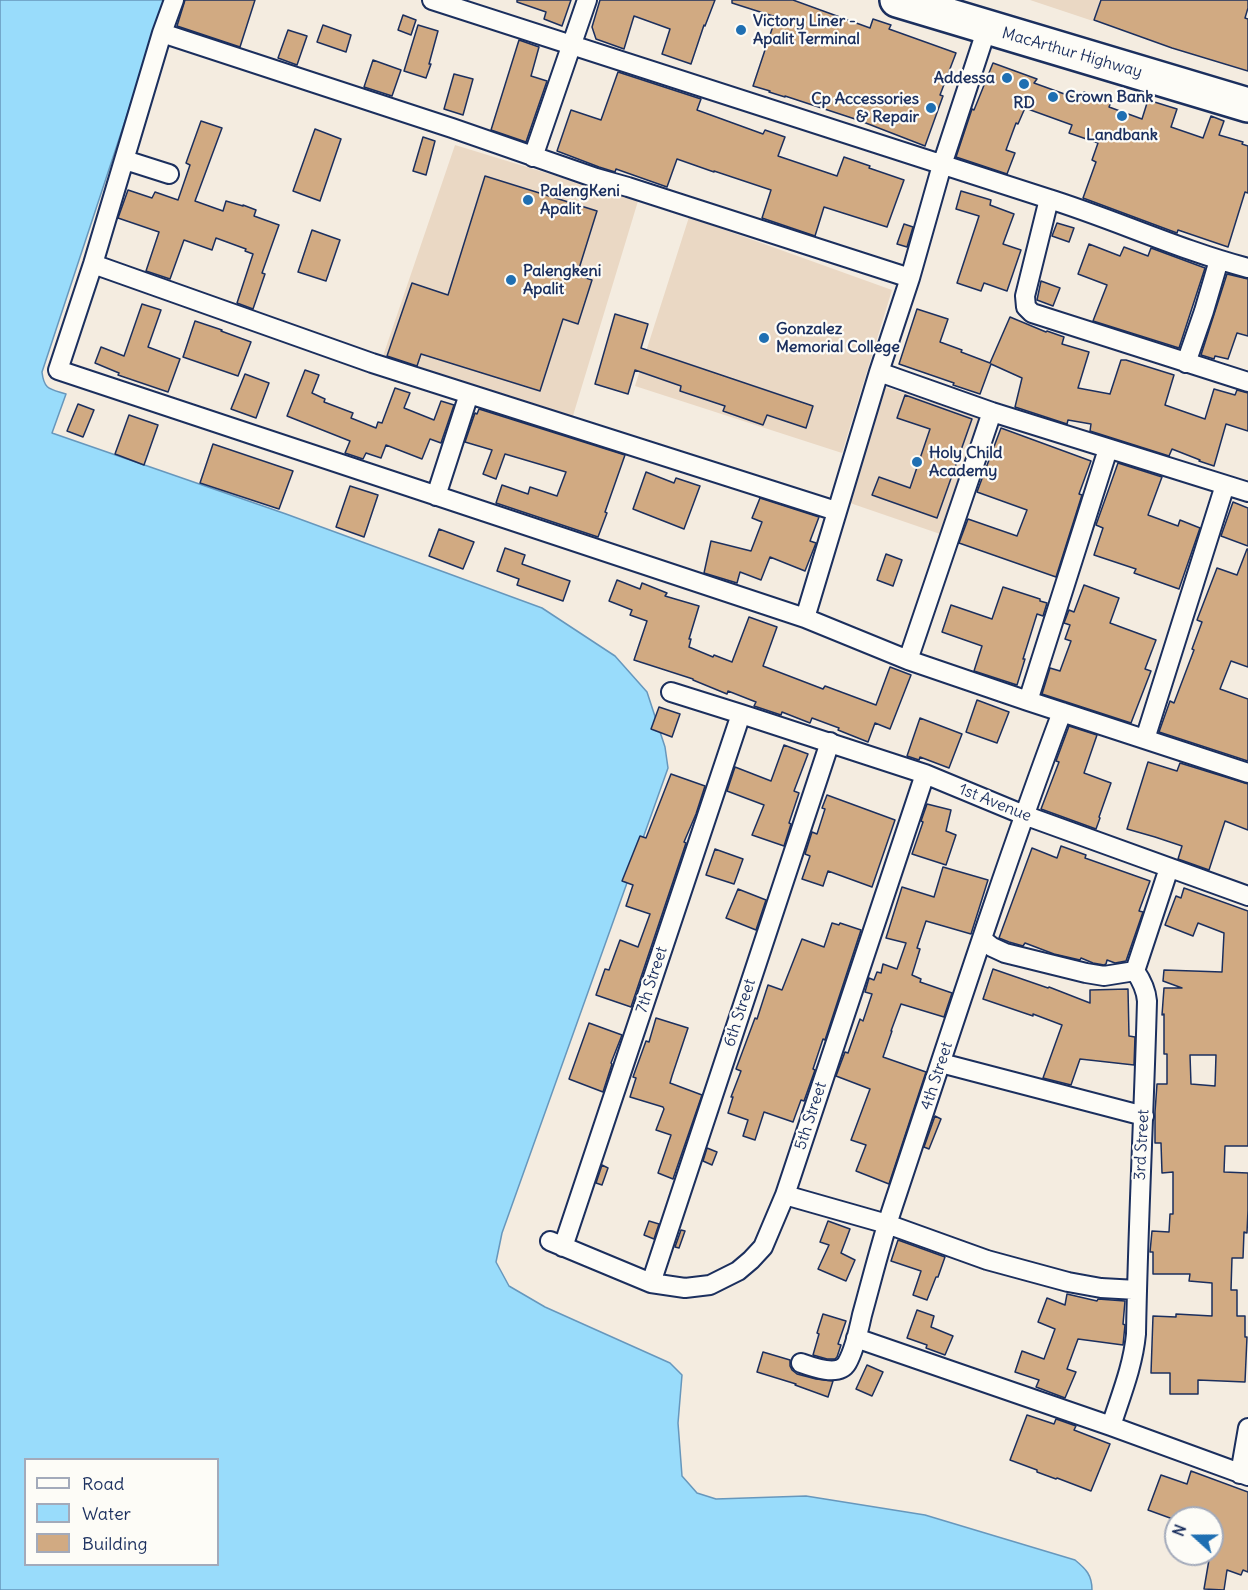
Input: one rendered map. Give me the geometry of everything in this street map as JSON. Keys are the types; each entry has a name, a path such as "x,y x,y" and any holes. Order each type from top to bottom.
{"highway":[{"name":"MacArthur Highway","path":"897,0 1248,105"}],"street":[{"path":"174,0 58,370 805,618 908,660 1248,773"},
{"path":"432,0 1049,199 1219,260 1248,268"},
{"path":"533,157 587,0"},
{"path":"805,618 879,372 910,278 942,165 987,28"},
{"path":"162,33 452,128 533,157 910,278"},
{"path":"125,160 169,174"},
{"path":"1049,199 1024,296 1026,307 1032,313 1248,382"},
{"path":"1186,363 1219,260"},
{"path":"93,264 372,363 837,511"},
{"path":"879,372 992,412 1248,492"},
{"path":"436,496 469,394"},
{"path":"908,660 992,412"},
{"path":"1028,701 1108,449"},
{"path":"1145,739 1225,485"},
{"name":"1st Avenue","path":"671,692 925,774 1024,815 1248,896"},
{"name":"4th Street","path":"801,1363 820,1369 836,1370 843,1368 847,1363 887,1224 1024,815 1062,712"},
{"name":"7th Street","path":"557,1244 741,714"},
{"name":"6th Street","path":"651,1283 830,742"},
{"name":"5th Street","path":"557,1244 651,1283 685,1288 710,1285 738,1271 763,1247 785,1195 925,774"},
{"path":"982,939 1005,953 1086,973 1104,976 1135,971 1169,868"},
{"name":"3rd Street","path":"1111,1425 1135,1351 1147,1002 1146,990 1135,971"},
{"path":"941,1063 1144,1116"},
{"path":"785,1195 887,1224 987,1260 1079,1284 1137,1290"},
{"path":"856,1338 1111,1425 1244,1475 1248,1428"}],"shaded area":[{"path":"1030,0 1100,0 1093,21"},
{"name":"Palengkeni Apalit","path":"455,145 638,201 572,419 382,359"},
{"name":"Gonzalez Memorial College","path":"689,217 892,290 842,453 635,386"},
{"name":"Holy Child Academy","path":"885,387 986,420 946,536 850,503"}],"water":[{"path":"0,0 165,0 42,372 46,386 66,394 52,433 286,514 542,608 615,656 647,692 665,747 668,768 502,1233 496,1262 509,1286 545,1307 670,1363 682,1375 678,1423 682,1476 697,1493 716,1499 806,1496 925,1515 1075,1560 1088,1573 1092,1590 0,1590"}],"building":[{"path":"185,0 255,0 240,47 177,26"},
{"path":"517,0 571,0 562,26 544,19 546,12 517,2"},
{"path":"600,0 715,0 691,64 662,54 670,29 634,16 624,49 596,39 592,27"},
{"path":"732,0 793,0 870,28 873,19 891,25 889,29 956,53 940,95 943,96 925,146 858,120 753,86 776,17 732,3"},
{"path":"1101,0 1248,0 1245,18 1248,19 1248,71 1172,48 1094,20"},
{"path":"403,15 416,20 411,35 398,30"},
{"path":"323,25 351,35 346,52 317,42"},
{"path":"418,25 438,31 426,78 404,71"},
{"path":"288,30 307,36 297,65 278,58"},
{"path":"519,40 539,47 531,76 547,81 526,142 491,130"},
{"path":"373,60 401,70 392,96 364,87"},
{"path":"993,63 1037,79 1034,83 1081,100 1084,92 1111,102 1109,107 1142,119 1148,100 1177,109 1171,127 1203,138 1211,116 1224,121 1219,135 1243,142 1242,144 1248,146 1248,193 1245,192 1228,247 1178,230 1177,233 1083,198 1096,162 1092,160 1098,143 1069,133 1072,125 1025,108 1018,124 1016,123 1006,150 1015,153 1007,174 956,157 972,109 974,110"},
{"path":"618,72 701,99 697,110 763,134 765,130 785,137 778,156 837,176 844,157 904,180 887,227 824,207 815,236 762,218 771,190 714,171 677,159 667,187 616,169 615,172 599,167 557,151 571,110 601,120"},
{"path":"454,74 473,79 463,115 444,109"},
{"path":"201,121 222,128 195,201 223,211 226,201 243,205 256,210 254,216 279,225 262,273 265,274 253,309 237,303 253,254 245,251 246,249 216,238 212,250 184,240 170,279 146,271 159,232 118,218 128,190 152,198 155,192 178,200 190,165 186,163"},
{"path":"315,129 341,139 320,201 293,191"},
{"path":"423,137 435,141 426,175 413,171"},
{"path":"485,176 597,211 577,275 592,280 578,324 563,319 540,391 421,354 417,366 387,356 412,283 448,295"},
{"path":"961,191 991,200 990,205 1014,214 1003,244 1021,250 1007,291 984,283 981,291 957,283 979,216 956,209"},
{"path":"1057,223 1074,228 1069,242 1052,236"},
{"path":"904,224 913,227 907,247 897,244"},
{"path":"312,230 340,240 326,281 298,272"},
{"path":"1089,244 1120,256 1124,247 1148,256 1151,248 1205,268 1179,348 1093,321 1107,285 1078,274"},
{"path":"1227,274 1248,279 1248,336 1237,333 1228,359 1215,356 1214,359 1201,355"},
{"path":"1041,281 1060,288 1053,306 1037,300"},
{"path":"142,304 161,310 148,347 180,359 168,392 118,375 119,373 95,363 101,347 124,356"},
{"path":"917,309 948,319 940,342 990,363 1010,317 1064,337 1062,344 1089,352 1078,388 1110,394 1121,360 1126,360 1174,375 1165,405 1205,419 1214,389 1235,395 1237,390 1248,393 1248,431 1226,424 1214,466 1172,449 1169,456 1090,431 1091,424 1068,420 1067,424 1015,407 1022,378 991,364 980,394 953,385 954,383 899,364"},
{"path":"615,314 648,324 641,348 813,406 806,428 767,415 763,425 723,411 725,406 680,391 681,386 635,370 628,394 595,384"},
{"path":"195,321 251,342 238,376 183,357"},
{"path":"305,370 319,375 312,393 325,399 324,402 353,413 351,418 376,428 378,422 382,423 395,388 410,393 404,408 434,420 441,401 454,405 441,443 430,439 422,459 386,445 381,458 366,453 363,459 345,453 350,441 287,416"},
{"path":"245,374 269,383 256,418 231,409"},
{"path":"905,395 972,419 937,518 872,495 879,477 910,488 930,429 897,418"},
{"path":"78,404 94,410 83,437 67,431"},
{"path":"479,409 625,455 598,537 496,503 502,485 528,494 530,487 557,496 566,472 505,454 496,479 483,474 492,450 465,442 475,413 477,414"},
{"path":"129,415 158,425 144,465 115,454"},
{"path":"1001,428 1091,461 1079,494 1082,495 1056,577 959,543 968,519 1017,536 1027,510 977,492"},
{"path":"213,444 293,471 279,509 200,483"},
{"path":"1118,463 1162,477 1148,515 1178,526 1180,520 1200,528 1179,589 1134,573 1136,569 1094,555 1103,528 1096,525"},
{"path":"646,472 674,483 676,478 700,486 684,529 633,509"},
{"path":"350,486 378,495 364,537 336,527"},
{"path":"760,498 819,517 810,541 816,543 805,571 770,557 761,580 740,572 737,583 704,573 711,541 751,551 762,522 752,518"},
{"path":"1233,502 1248,508 1248,546 1221,536"},
{"path":"439,529 474,542 463,569 429,556"},
{"path":"505,548 525,555 522,564 570,581 563,601 517,585 519,579 497,571"},
{"path":"1247,549 1248,667 1231,661 1220,689 1248,699 1248,761 1159,732 1170,701 1174,703 1194,650 1192,649 1202,622 1197,620 1217,568 1237,575"},
{"path":"886,554 902,560 893,586 877,580"},
{"path":"617,580 640,589 642,583 667,593 665,596 699,606 689,639 691,639 689,647 713,657 714,655 732,662 749,617 777,627 763,666 823,689 825,686 876,705 890,667 911,675 890,729 875,723 868,742 812,718 810,723 782,712 781,715 754,706 756,702 728,691 727,694 693,679 634,660 647,621 630,615 632,610 609,601"},
{"path":"1084,585 1119,598 1110,623 1156,640 1145,669 1151,671 1131,723 1042,694 1050,668 1060,671 1071,641 1065,639 1070,625 1064,623 1069,610 1074,612"},
{"path":"1003,587 1047,603 1043,616 1037,614 1017,685 974,671 982,646 942,632 951,605 992,619"},
{"path":"977,700 1009,712 997,743 966,732"},
{"path":"659,707 680,714 672,737 651,729"},
{"path":"920,718 962,734 949,768 920,757 919,760 907,756"},
{"path":"1069,726 1097,735 1084,773 1111,783 1096,829 1041,809 1059,762 1056,761"},
{"path":"784,745 808,754 794,791 799,793 784,846 752,835 764,805 727,791 735,767 771,781"},
{"path":"1148,762 1177,771 1180,763 1248,784 1248,830 1225,821 1209,870 1178,859 1182,846 1127,829"},
{"path":"671,774 705,786 684,842 686,843 631,1007 596,995 605,969 609,970 620,940 638,947 650,914 626,906 633,885 622,881 640,836 646,838"},
{"path":"827,795 895,820 872,887 828,871 823,886 802,879 810,856 805,854 812,832 817,834"},
{"path":"927,804 951,810 946,831 956,835 946,865 912,854"},
{"path":"1061,846 1086,855 1085,858 1150,881 1139,911 1143,912 1126,961 1115,963 1107,960 1104,965 999,938 1032,848 1057,858"},
{"path":"715,849 743,859 734,884 706,875"},
{"path":"943,867 988,880 971,934 926,921 917,948 920,949 912,975 921,979 920,982 952,993 944,1017 901,1004 891,1031 883,1057 926,1072 889,1184 856,1171 866,1145 851,1140 870,1089 836,1076 845,1052 848,1053 860,1019 863,1021 872,994 865,992 869,978 874,980 877,972 881,973 883,964 897,969 906,943 886,938 902,887 934,897"},
{"path":"1184,888 1248,911 1248,1146 1225,1146 1224,1172 1248,1173 1247,1233 1244,1232 1243,1258 1232,1258 1231,1290 1237,1290 1237,1316 1245,1316 1245,1337 1247,1337 1245,1382 1198,1380 1198,1394 1170,1394 1170,1373 1151,1373 1153,1316 1176,1317 1176,1314 1212,1316 1212,1283 1189,1281 1190,1274 1153,1274 1153,1252 1150,1252 1152,1231 1169,1232 1170,1214 1173,1214 1173,1172 1162,1173 1161,1143 1155,1143 1155,1112 1157,1084 1167,1084 1164,1014 1162,1015 1164,988 1182,988 1163,981 1164,970 1222,972 1224,933 1198,923 1193,936 1165,925 1176,896 1181,898","holes":["1190,1055 1216,1055 1215,1086 1191,1084"]},
{"path":"738,889 766,900 756,930 726,918"},
{"path":"832,923 839,925 840,923 861,930 804,1101 801,1100 793,1122 764,1112 755,1140 743,1136 748,1120 728,1113 733,1097 731,1097 741,1071 736,1069 755,1018 757,1019 768,985 782,990 802,939 824,947"},
{"path":"993,969 1090,1003 1090,990 1128,989 1129,1036 1135,1037 1134,1065 1080,1059 1071,1085 1043,1078 1062,1025 983,999"},
{"path":"656,1018 688,1028 670,1083 702,1095 673,1179 658,1173 671,1135 656,1130 663,1107 630,1097 636,1078 633,1077 646,1041 649,1042"},
{"path":"589,1023 622,1035 603,1092 569,1079"},
{"path":"935,1116 941,1119 929,1149 924,1147"},
{"path":"707,1148 717,1152 712,1165 703,1161"},
{"path":"602,1165 608,1168 602,1185 596,1183"},
{"path":"649,1221 659,1224 654,1239 644,1235"},
{"path":"828,1221 850,1229 841,1253 855,1260 846,1281 818,1269 829,1245 820,1242"},
{"path":"681,1230 685,1231 679,1248 675,1247"},
{"path":"898,1240 945,1257 927,1300 913,1295 921,1271 891,1261"},
{"path":"1067,1294 1097,1301 1098,1299 1125,1301 1123,1324 1125,1325 1123,1345 1078,1339 1067,1369 1076,1372 1065,1398 1036,1387 1039,1380 1015,1372 1022,1351 1044,1359 1055,1329 1038,1322 1047,1298 1065,1305"},
{"path":"917,1310 934,1316 931,1327 953,1336 945,1355 907,1338"},
{"path":"823,1314 846,1321 838,1344 841,1345 835,1359 813,1355"},
{"path":"763,1352 790,1360 792,1370 797,1374 833,1381 828,1397 757,1372"},
{"path":"867,1365 883,1372 872,1396 856,1389"},
{"path":"1027,1415 1054,1424 1056,1419 1059,1420 1076,1426 1074,1430 1110,1444 1091,1491 1010,1460"},
{"path":"1191,1471 1248,1492 1248,1572 1243,1570 1241,1575 1227,1570 1224,1590 1204,1589 1208,1566 1224,1566 1224,1506 1164,1506 1164,1516 1148,1510 1161,1475 1187,1484"}],"place":[{"name":"Victory Liner - Apalit Terminal","path":"741,30"},
{"name":"Addessa","path":"1007,78"},
{"name":"RD","path":"1024,84"},
{"name":"Crown Bank","path":"1053,97"},
{"name":"Cp Accessories & Repair","path":"931,108"},
{"name":"Landbank","path":"1122,116"},
{"name":"PalengKeni Apalit","path":"528,200"},
{"name":"Palengkeni Apalit","path":"511,280"},
{"name":"Gonzalez Memorial College","path":"764,338"},
{"name":"Holy Child Academy","path":"917,462"}]}
